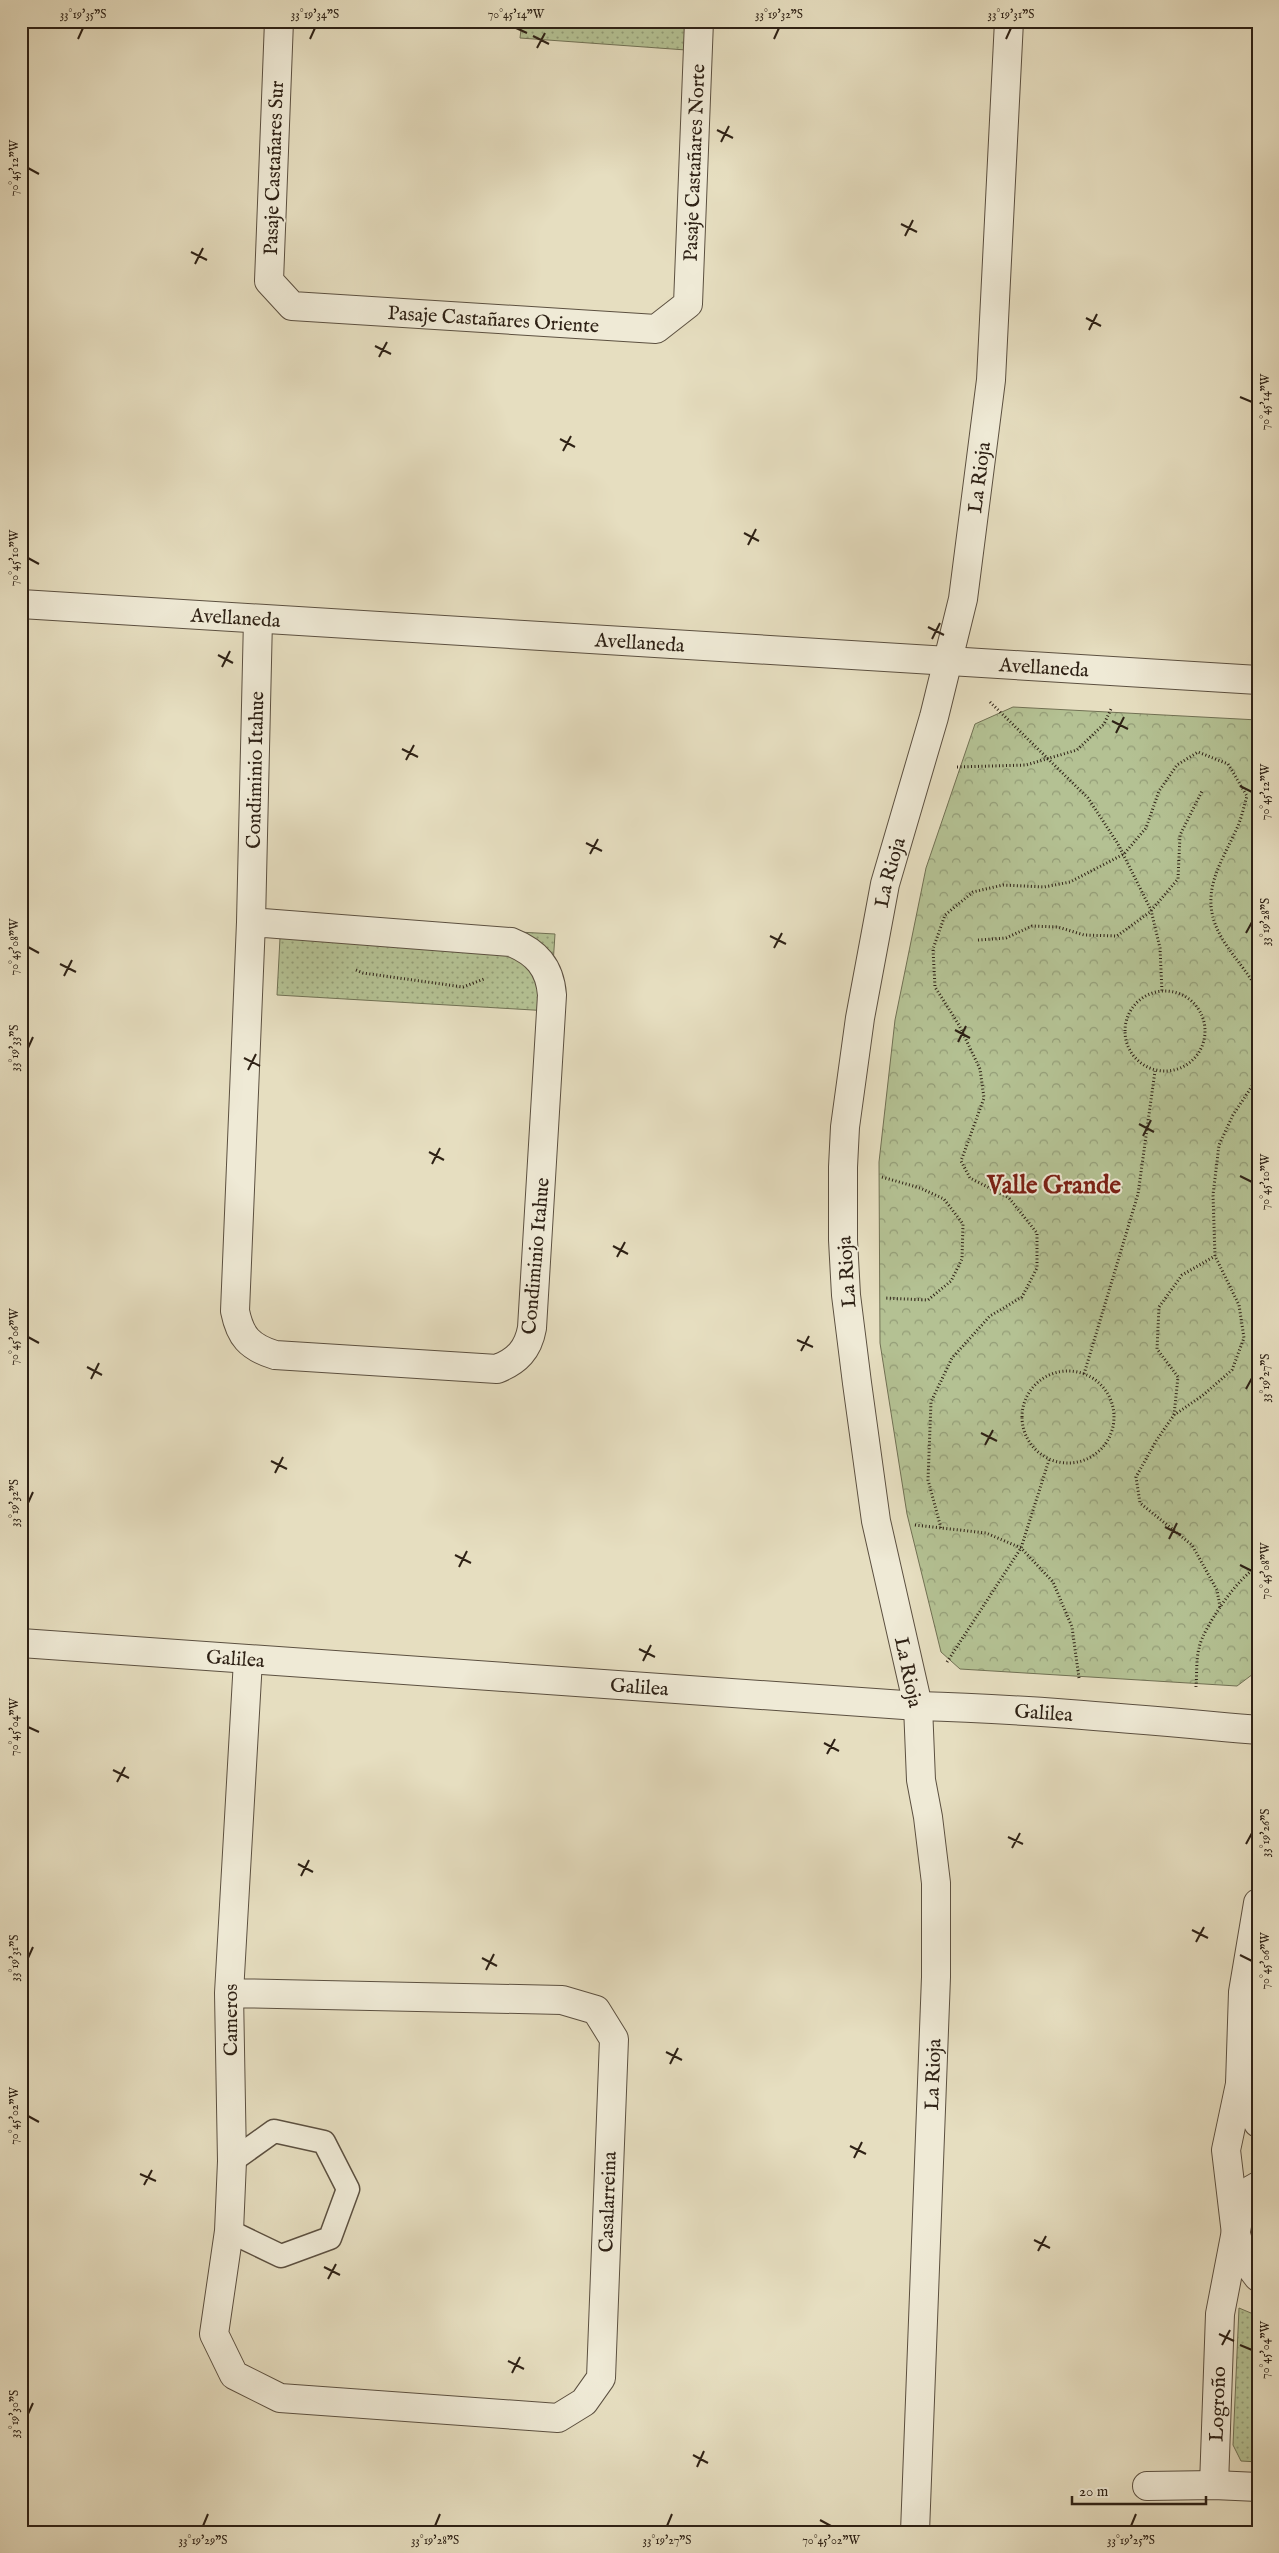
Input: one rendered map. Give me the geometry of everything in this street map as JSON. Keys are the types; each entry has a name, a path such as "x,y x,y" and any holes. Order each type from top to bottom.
{"street":[{"name":"Pasaje Castañares Sur","path":"279,21 269,281 292,306"},
{"name":"Pasaje Castañares Norte","path":"688,304 699,21"},
{"name":"La Rioja","path":"915,2532 936,1968 936,1883 928,1817 921,1780 918,1706 876,1521 846,1295 843,1240 843,1167 845,1127 865,989 885,884 949,662 963,599 991,380 1009,21"},
{"name":"Pasaje Castañares Oriente","path":"292,306 656,329 688,304"},
{"name":"Avellaneda","path":"21,604 1258,680"},
{"name":"Condiminio Itahue","path":"251,922 511,942 526,948 539,959 546,969 551,982 552,995 532,1328 529,1342 521,1354 510,1364 497,1369 275,1355 259,1350 246,1340 238,1326 235,1310 251,922 258,619"},
{"name":"Galilea","path":"21,1643 918,1706 1083,1714 1193,1722 1258,1730"},
{"name":"Cameros","path":"234,2375 214,2334 229,2231 232,2161 229,1993 248,1660"},
{"name":"Logroño","path":"1258,1903 1243,1992 1240,2084 1226,2150 1236,2234 1242,2256 1258,2276"},
{"name":"Casalarreina","path":"229,1993 562,2000 596,2010 614,2039 600,2378 584,2402 558,2418 280,2398 234,2375"},
{"name":"Logroño","path":"1240,2084 1258,2123"},
{"name":"Logroño","path":"1214,2485 1220,2314 1240,2210 1251,2190 1258,2186"},
{"path":"1147,2486 1214,2485 1258,2487"}],"lane":[{"path":"229,2231 281,2256 330,2238 348,2189 324,2142 274,2130 232,2161"}],"path":[{"path":"949,662 1088,798 1124,854 1152,910 1160,948 1162,992"},
{"path":"919,769 1026,765 1078,750 1104,724 1129,672"},
{"path":"941,1528 928,1480 930,1402 952,1358 990,1316 1022,1296 1037,1268 1037,1233 1009,1198 970,1178 961,1161 984,1098 980,1069 959,1025 935,986 933,949 946,915 973,892 1003,885 1044,887 1070,882 1124,854 1146,828 1159,791 1176,765 1198,752 1228,764 1248,796 1238,825 1212,880 1211,913 1223,940 1251,977 1258,991"},
{"path":"978,940 1006,938 1032,926 1058,927 1084,935 1117,936 1152,910 1178,879 1180,835 1202,791"},
{"path":"1162,992 1171,992 1184,996 1195,1005 1201,1013 1205,1032 1202,1046 1194,1059 1176,1069 1155,1071 1138,1062 1126,1045 1124,1031 1131,1008 1139,1000 1152,993 1162,992"},
{"path":"1084,1374 1138,1194 1155,1071"},
{"path":"1220,1607 1217,1590 1192,1545 1140,1503 1136,1477 1174,1415 1202,1396 1232,1370 1244,1338 1239,1305 1215,1256 1212,1194 1219,1145 1233,1115 1258,1076"},
{"path":"843,1167 920,1188 944,1199 963,1224 962,1259 951,1282 928,1300 846,1295"},
{"path":"1174,1415 1178,1377 1157,1349 1159,1307 1182,1275 1215,1256"},
{"path":"1057,1371 1077,1371 1092,1377 1108,1393 1114,1417 1111,1432 1101,1450 1088,1459 1062,1463 1049,1460 1035,1451 1024,1433 1021,1418 1023,1402 1031,1388 1042,1378 1057,1371"},
{"path":"918,1706 1021,1548 1049,1460"},
{"path":"876,1521 986,1533 1021,1548 1053,1582 1072,1627 1083,1714"},
{"path":"1193,1722 1199,1647 1220,1607 1246,1576 1258,1567"}],"green space":[{"path":"522,21 688,21 686,50 520,38"},
{"path":"1013,707 1258,720 1258,1666 1257,1671 1237,1686 960,1669 941,1652 907,1514 880,1343 879,1162 895,1020 926,868 975,724"},
{"path":"281,919 555,934 550,1011 277,995"},
{"path":"1239,2308 1258,2316 1258,2462 1241,2461 1233,2445"}],"district":[{"name":"Valle Grande","path":"1054,1184"}]}
